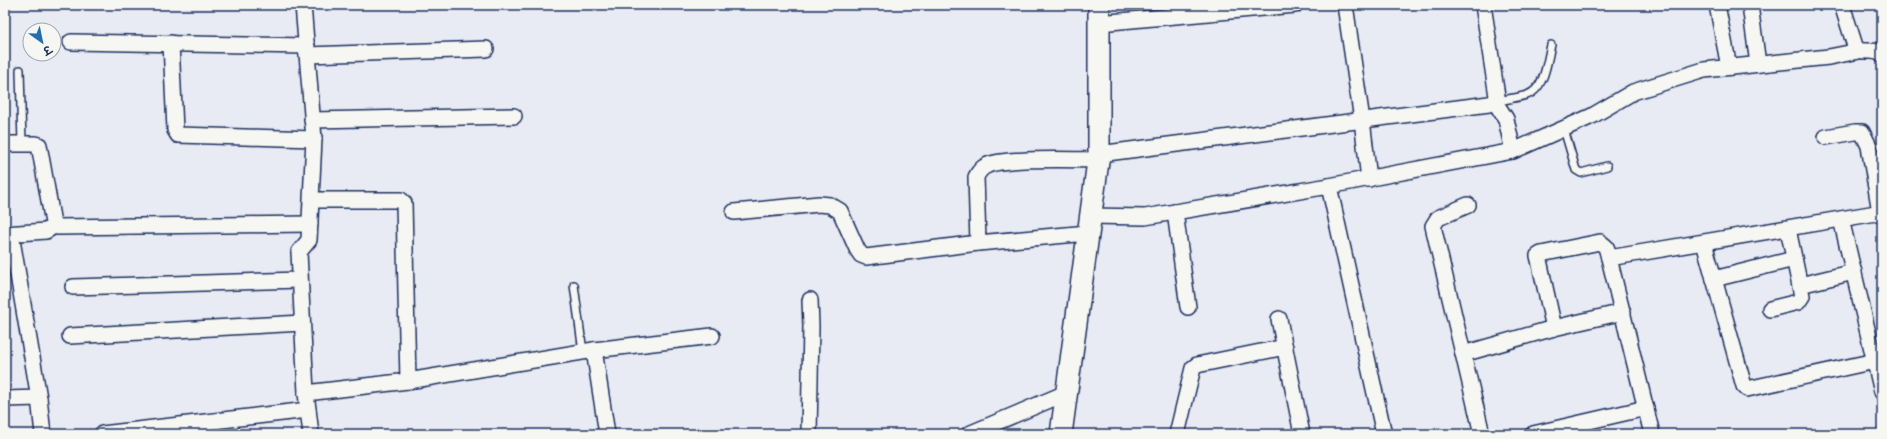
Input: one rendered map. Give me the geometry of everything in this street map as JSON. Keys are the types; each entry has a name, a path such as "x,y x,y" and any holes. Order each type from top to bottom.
{"street":[{"path":"303,5 314,139 309,240 299,252 306,393 311,434"},
{"path":"1061,434 1064,425 1066,393 1098,157 1099,14 1295,5"},
{"path":"1345,5 1362,120 1368,179"},
{"path":"1717,5 1729,67"},
{"path":"1750,5 1758,64"},
{"path":"1842,5 1854,46 1856,50 1859,51"},
{"path":"1486,6 1497,96 1495,102"},
{"path":"71,42 171,43 307,50 486,49"},
{"path":"171,43 175,130 178,135 314,139"},
{"path":"734,212 819,204 830,205 840,211 857,249 861,255 866,257 978,243 1329,186 1513,151 1592,116 1639,90 1704,70 1829,57 1859,51 1877,51 1882,55"},
{"path":"978,243 976,177 979,171 986,165 1006,162 1098,157 1495,102"},
{"path":"1495,102 1506,119 1513,151"},
{"path":"312,120 514,116"},
{"path":"1609,258 1788,229 1881,212 1869,146 1862,132 1826,137"},
{"path":"5,144 36,144 40,149 54,226"},
{"path":"1329,186 1384,434"},
{"path":"312,200 401,200 404,203 408,381"},
{"path":"1468,205 1438,218 1433,226 1482,434"},
{"path":"1175,212 1188,307"},
{"path":"1841,219 1882,392"},
{"path":"43,434 39,398 8,234 46,231 54,226 310,224"},
{"path":"1770,309 1798,302 1802,296 1788,229"},
{"path":"1554,328 1538,256 1541,254 1600,242 1606,247 1609,258 1652,434"},
{"path":"1704,243 1744,386 1747,389 1875,361"},
{"path":"1714,279 1794,259"},
{"path":"1800,285 1854,272"},
{"path":"73,287 300,280"},
{"path":"809,434 810,300"},
{"path":"1463,354 1554,328 1623,312"},
{"path":"1279,319 1302,434"},
{"path":"70,336 302,324"},
{"path":"306,393 408,381 589,351 712,336"},
{"path":"1177,434 1193,368 1197,365 1284,347"},
{"path":"589,351 607,434"},
{"path":"969,434 1066,393"},
{"path":"5,399 39,398"},
{"path":"1533,434 1646,408"},
{"path":"102,434 308,410"}],"lane":[{"path":"1495,102 1532,92 1539,85 1545,72 1551,45"},
{"path":"20,70 22,144"},
{"path":"1564,129 1576,170 1581,172 1607,166"},
{"path":"574,285 589,351"}]}
